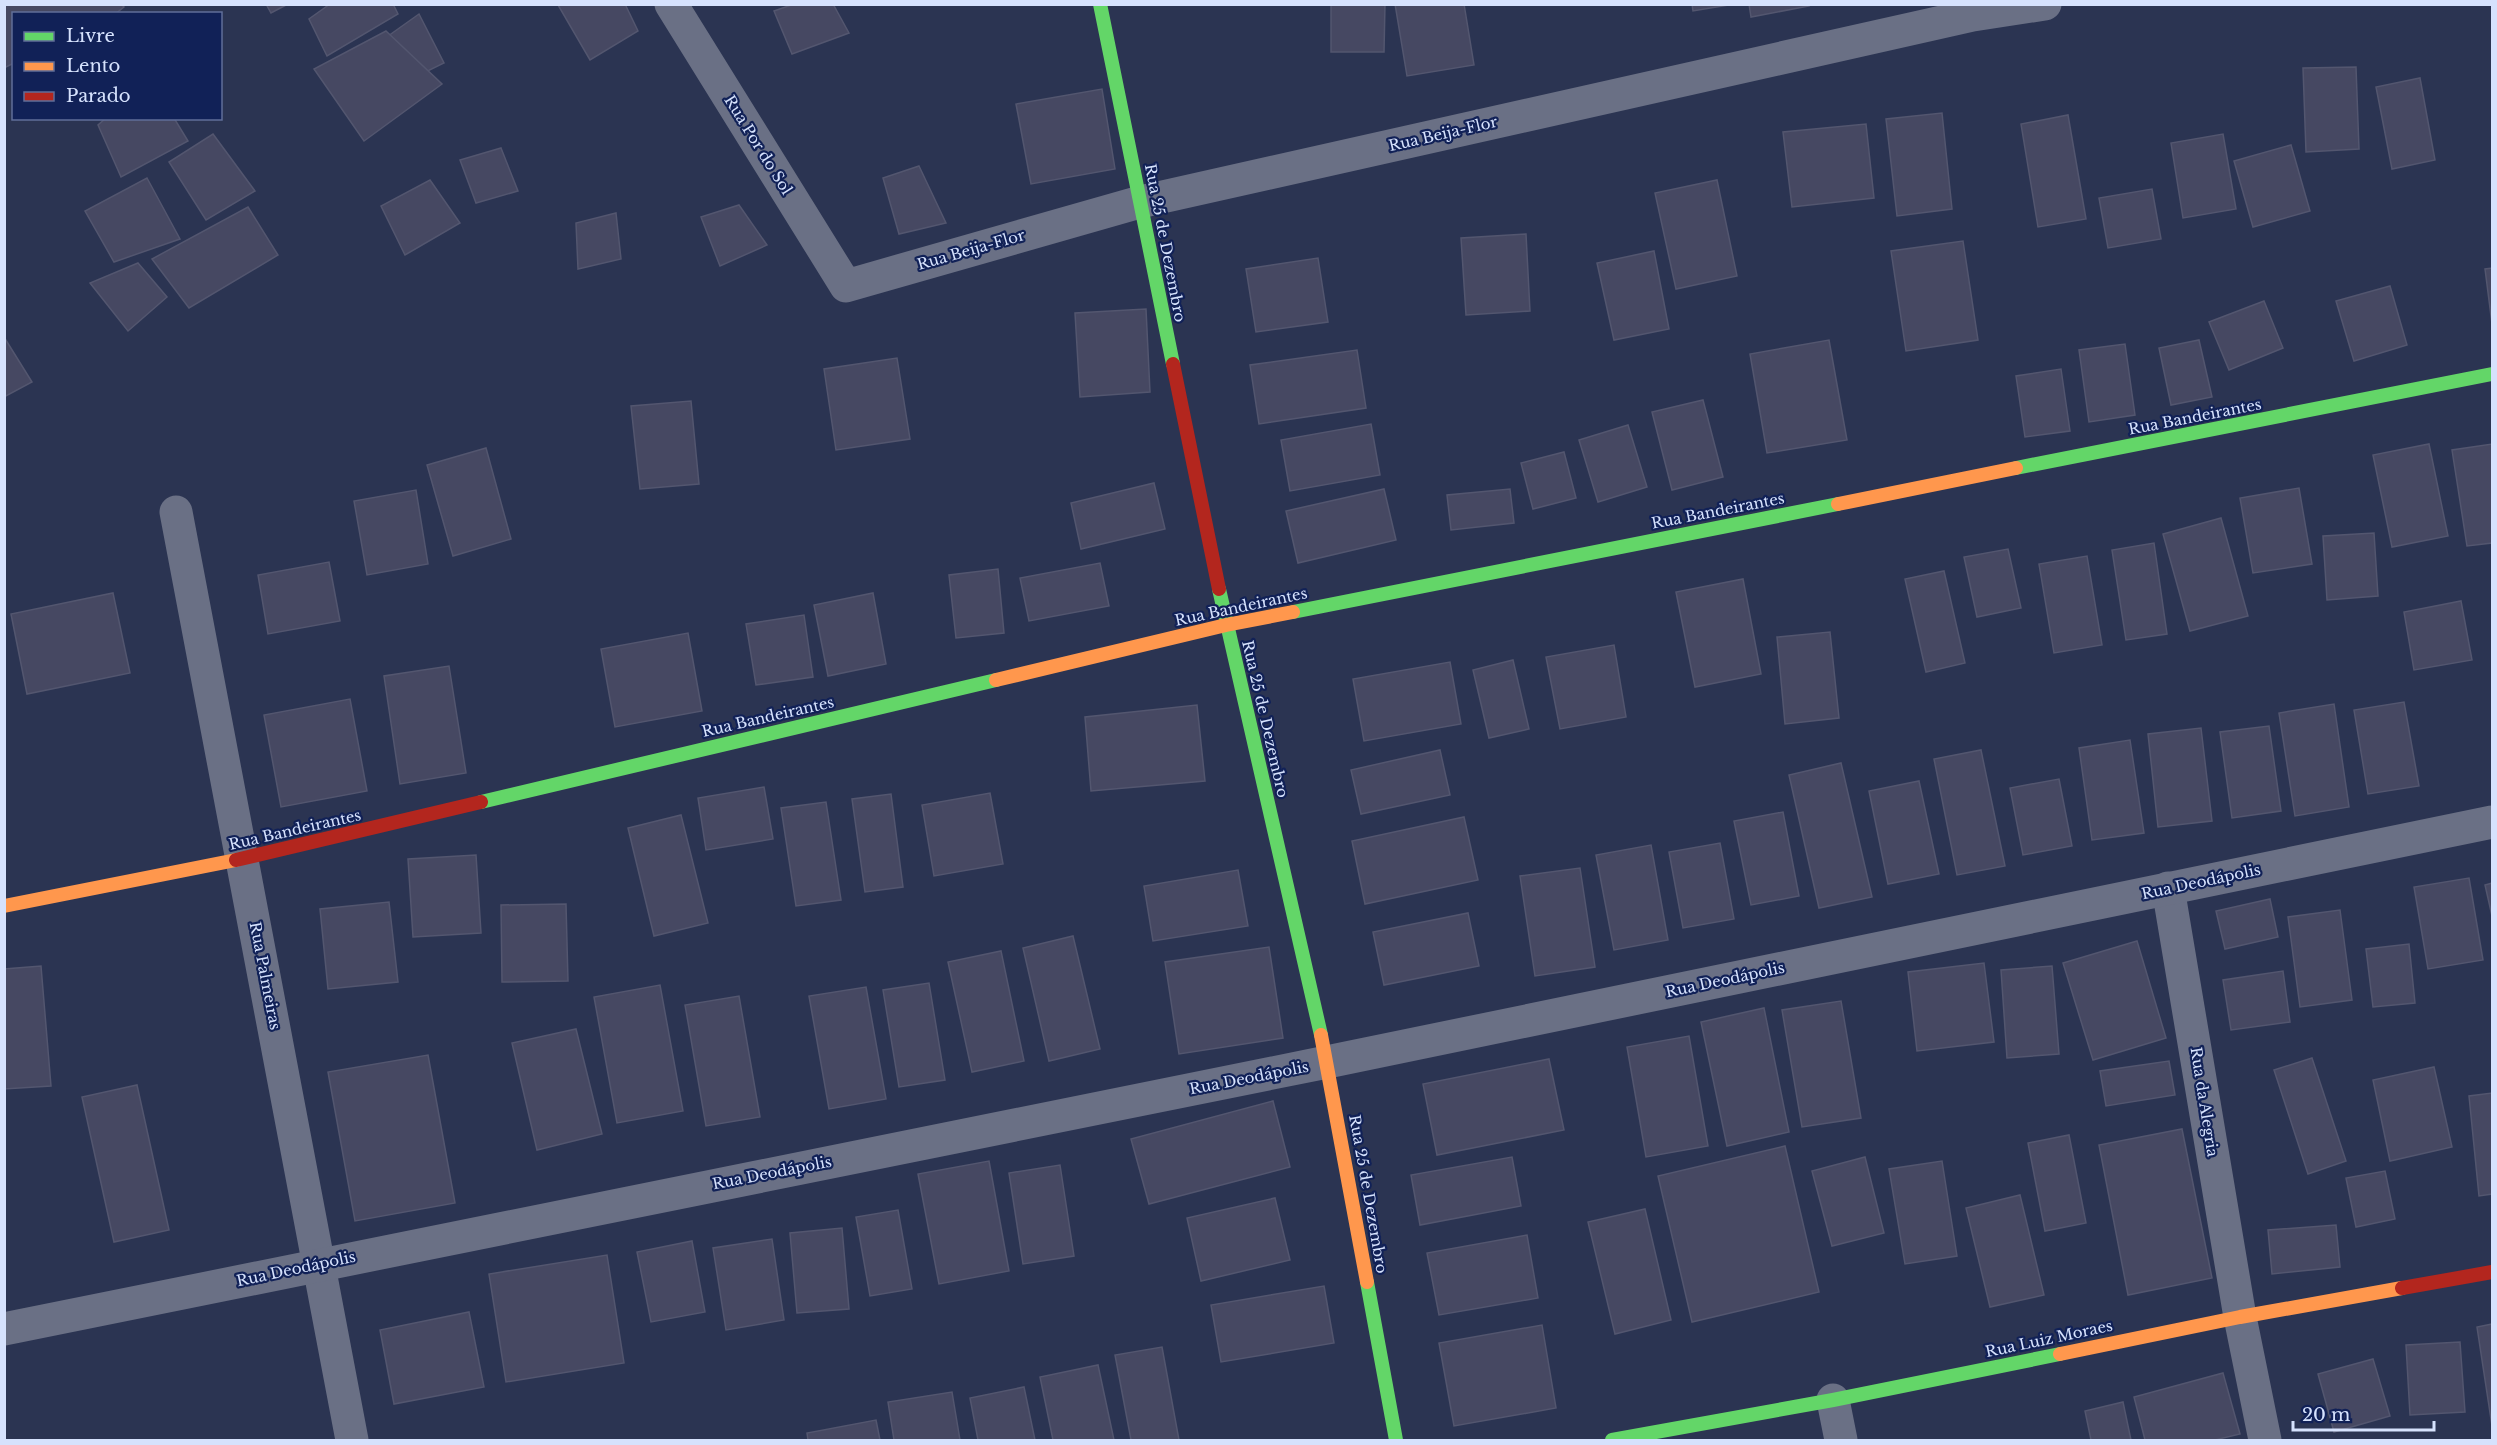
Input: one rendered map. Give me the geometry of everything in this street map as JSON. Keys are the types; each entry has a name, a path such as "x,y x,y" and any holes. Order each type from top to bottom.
{"street":[{"name":"Rua Por do Sol","path":"671,4 846,286"},
{"name":"Rua 25 de Dezembro","path":"1100,4 1226,625 1327,1062 1395,1440"},
{"name":"Rua Beija-Flor","path":"846,286 1140,202 1972,10 2045,4"},
{"name":"Rua Bandeirantes","path":"4,906 243,859 1226,625 2493,374"},
{"name":"Rua Palmeiras","path":"176,512 352,1440"},
{"name":"Rua Deodápolis","path":"4,1329 1327,1062 2493,822"},
{"name":"Rua da Alegria","path":"2168,888 2240,1317 2265,1440"},
{"name":"Rua Luiz Moraes","path":"1612,1440 1833,1400 2240,1317 2493,1272"},
{"path":"1833,1400 1841,1440"}],"building":[{"path":"4,4 121,4 124,7 118,12 12,12 12,64 4,68"},
{"path":"266,4 288,4 271,13"},
{"path":"330,4 393,4 398,14 327,56 309,19"},
{"path":"625,4 638,31 590,60 558,5"},
{"path":"794,4 833,4 849,33 792,54 774,11"},
{"path":"1331,4 1385,4 1384,52 1331,52"},
{"path":"1395,4 1464,4 1474,65 1407,76"},
{"path":"1692,4 1728,4 1728,5 1693,11"},
{"path":"1749,4 1808,4 1809,6 1751,17"},
{"path":"419,14 444,63 395,87 370,49"},
{"path":"386,31 442,84 364,141 314,69"},
{"path":"2356,67 2359,149 2306,152 2303,68"},
{"path":"2420,78 2435,160 2392,169 2376,87"},
{"path":"1102,89 1115,169 1031,184 1016,104"},
{"path":"1942,113 1952,209 1897,216 1886,119"},
{"path":"2068,115 2086,219 2038,227 2021,124"},
{"path":"104,120 175,120 188,141 121,177 98,125"},
{"path":"1866,124 1874,198 1792,207 1783,132"},
{"path":"213,134 255,191 206,220 169,162"},
{"path":"2223,134 2236,209 2183,218 2171,143"},
{"path":"2291,145 2310,211 2253,227 2234,161"},
{"path":"501,148 518,191 476,203 460,160"},
{"path":"919,166 946,223 899,234 883,178"},
{"path":"147,178 180,239 114,262 85,211"},
{"path":"430,180 460,223 405,255 381,206"},
{"path":"1717,180 1737,276 1676,289 1655,193"},
{"path":"2152,189 2161,239 2108,248 2099,198"},
{"path":"739,205 767,245 720,266 701,217"},
{"path":"248,207 278,255 189,308 152,259"},
{"path":"616,213 621,259 578,269 576,223"},
{"path":"1526,234 1530,311 1466,315 1461,238"},
{"path":"1963,241 1978,340 1906,351 1891,251"},
{"path":"1654,251 1669,329 1614,340 1597,263"},
{"path":"1318,258 1328,322 1256,332 1246,269"},
{"path":"138,263 167,297 128,331 90,283"},
{"path":"2492,268 2492,324 2485,269"},
{"path":"2390,286 2407,345 2354,361 2336,301"},
{"path":"2264,301 2283,348 2229,370 2209,322"},
{"path":"1146,309 1150,392 1080,397 1075,313"},
{"path":"4,337 32,382 4,397"},
{"path":"1829,340 1847,440 1767,453 1750,354"},
{"path":"2199,340 2212,397 2171,405 2159,348"},
{"path":"2125,344 2135,415 2089,422 2079,350"},
{"path":"1357,350 1366,408 1259,424 1250,365"},
{"path":"897,358 910,439 836,450 824,369"},
{"path":"2061,369 2070,431 2025,437 2016,376"},
{"path":"1703,400 1723,477 1672,490 1652,412"},
{"path":"691,401 699,484 640,489 631,406"},
{"path":"1371,424 1380,475 1290,491 1281,440"},
{"path":"1628,425 1647,487 1598,502 1579,440"},
{"path":"2429,444 2448,536 2392,547 2373,455"},
{"path":"2492,444 2492,543 2467,546 2452,450"},
{"path":"486,448 511,539 453,556 427,465"},
{"path":"1564,452 1576,498 1533,509 1521,463"},
{"path":"1154,483 1165,529 1081,549 1071,503"},
{"path":"2299,488 2312,564 2253,573 2240,498"},
{"path":"1384,489 1396,540 1298,563 1286,511"},
{"path":"1510,489 1514,523 1451,530 1447,495"},
{"path":"416,490 428,564 367,575 354,501"},
{"path":"2221,518 2248,616 2190,631 2163,534"},
{"path":"2374,533 2378,596 2327,600 2323,536"},
{"path":"2154,543 2167,634 2126,640 2112,550"},
{"path":"2008,549 2021,608 1977,617 1964,557"},
{"path":"2087,556 2102,645 2054,653 2039,564"},
{"path":"329,562 340,621 268,634 258,575"},
{"path":"1100,563 1109,606 1029,621 1020,578"},
{"path":"998,569 1004,633 956,638 949,575"},
{"path":"1944,571 1965,663 1926,672 1905,579"},
{"path":"1743,579 1761,674 1695,687 1676,592"},
{"path":"113,593 130,673 27,694 11,614"},
{"path":"873,593 886,664 828,676 814,605"},
{"path":"2461,601 2472,660 2414,670 2404,612"},
{"path":"804,615 813,677 756,685 746,624"},
{"path":"1830,632 1839,718 1785,724 1777,637"},
{"path":"688,633 702,711 615,727 601,649"},
{"path":"1614,645 1626,717 1560,729 1546,657"},
{"path":"1513,660 1529,729 1489,738 1473,670"},
{"path":"1450,662 1461,724 1364,741 1353,679"},
{"path":"449,666 466,773 400,784 384,676"},
{"path":"350,699 367,791 281,807 264,715"},
{"path":"2404,702 2419,786 2368,794 2354,710"},
{"path":"2334,704 2349,807 2295,816 2279,713"},
{"path":"1197,705 1205,781 1091,791 1085,717"},
{"path":"2269,726 2281,811 2232,818 2220,732"},
{"path":"2201,728 2212,821 2158,827 2148,734"},
{"path":"2130,740 2144,833 2092,840 2079,748"},
{"path":"1440,750 1450,795 1361,814 1351,770"},
{"path":"1981,750 2005,866 1957,875 1934,759"},
{"path":"1841,763 1872,897 1819,908 1789,775"},
{"path":"2059,779 2072,846 2023,855 2010,788"},
{"path":"1919,781 1939,874 1888,884 1869,791"},
{"path":"764,787 773,839 706,850 698,798"},
{"path":"990,793 1003,864 934,876 922,805"},
{"path":"891,794 903,887 865,892 852,799"},
{"path":"826,802 841,900 796,906 781,808"},
{"path":"1783,812 1799,896 1751,905 1734,821"},
{"path":"681,815 708,923 654,936 628,828"},
{"path":"1464,817 1478,880 1365,904 1352,841"},
{"path":"1720,843 1734,919 1683,928 1669,852"},
{"path":"1651,845 1668,940 1614,950 1596,855"},
{"path":"476,855 481,933 413,937 408,859"},
{"path":"1580,868 1595,967 1535,976 1520,876"},
{"path":"1238,870 1248,926 1153,941 1144,886"},
{"path":"2469,878 2483,960 2428,969 2414,887"},
{"path":"2492,883 2492,916 2485,885"},
{"path":"2270,899 2278,937 2225,949 2216,911"},
{"path":"389,902 398,982 328,989 320,909"},
{"path":"566,904 568,981 502,982 501,905"},
{"path":"2340,910 2352,1000 2300,1007 2288,917"},
{"path":"1468,913 1479,966 1384,985 1373,932"},
{"path":"1073,936 1100,1049 1049,1061 1023,948"},
{"path":"2137,941 2166,1038 2093,1060 2063,963"},
{"path":"2409,944 2415,1003 2373,1007 2366,949"},
{"path":"1269,947 1283,1038 1179,1054 1165,962"},
{"path":"1001,951 1024,1061 972,1072 948,962"},
{"path":"1984,963 1994,1042 1917,1051 1908,972"},
{"path":"41,966 51,1086 4,1089 4,969"},
{"path":"2052,966 2059,1054 2007,1058 2001,970"},
{"path":"2283,971 2290,1022 2231,1030 2223,980"},
{"path":"929,983 945,1080 899,1087 883,990"},
{"path":"660,985 683,1111 617,1123 594,997"},
{"path":"866,987 886,1099 829,1109 809,996"},
{"path":"739,996 760,1117 706,1126 685,1005"},
{"path":"1841,1001 1861,1118 1802,1127 1782,1010"},
{"path":"1764,1008 1789,1132 1727,1146 1701,1022"},
{"path":"576,1029 602,1134 537,1150 512,1043"},
{"path":"1689,1036 1708,1146 1646,1157 1627,1047"},
{"path":"428,1055 455,1203 355,1221 328,1072"},
{"path":"2312,1058 2346,1161 2308,1174 2274,1070"},
{"path":"1549,1059 1564,1130 1437,1155 1423,1084"},
{"path":"2169,1061 2175,1095 2106,1106 2100,1071"},
{"path":"2434,1067 2452,1147 2390,1161 2373,1080"},
{"path":"137,1085 169,1230 114,1242 82,1097"},
{"path":"2492,1093 2492,1194 2479,1196 2469,1096"},
{"path":"1273,1101 1290,1167 1149,1204 1131,1139"},
{"path":"2182,1129 2212,1278 2128,1295 2099,1145"},
{"path":"2069,1135 2086,1223 2045,1231 2028,1143"},
{"path":"1785,1146 1819,1292 1692,1322 1658,1176"},
{"path":"1512,1157 1521,1206 1420,1225 1411,1175"},
{"path":"1865,1157 1884,1233 1832,1246 1812,1171"},
{"path":"989,1161 1009,1271 939,1284 918,1174"},
{"path":"1942,1161 1957,1256 1905,1264 1889,1169"},
{"path":"1060,1165 1074,1256 1023,1264 1009,1173"},
{"path":"2385,1171 2395,1219 2356,1227 2346,1178"},
{"path":"2020,1195 2044,1295 1990,1307 1966,1208"},
{"path":"1275,1198 1290,1260 1201,1281 1187,1218"},
{"path":"1645,1209 1671,1320 1615,1334 1588,1222"},
{"path":"898,1210 912,1289 870,1296 856,1217"},
{"path":"2336,1225 2340,1267 2272,1274 2268,1230"},
{"path":"842,1228 849,1309 797,1313 790,1233"},
{"path":"1527,1235 1538,1298 1439,1315 1427,1253"},
{"path":"772,1239 784,1320 726,1330 713,1248"},
{"path":"692,1241 705,1312 651,1322 637,1252"},
{"path":"607,1255 624,1363 506,1382 489,1274"},
{"path":"1324,1286 1334,1343 1221,1362 1211,1305"},
{"path":"469,1312 484,1387 394,1404 380,1330"},
{"path":"2492,1324 2492,1426 2477,1327"},
{"path":"1542,1325 1556,1408 1454,1426 1439,1343"},
{"path":"2460,1342 2465,1412 2410,1415 2406,1345"},
{"path":"1162,1347 1179,1440 1131,1440 1115,1355"},
{"path":"2373,1359 2390,1416 2334,1432 2318,1374"},
{"path":"1098,1365 1114,1440 1053,1440 1040,1377"},
{"path":"2223,1373 2240,1434 2215,1440 2145,1440 2134,1397"},
{"path":"1024,1387 1035,1440 978,1440 970,1398"},
{"path":"952,1392 960,1440 894,1440 888,1402"},
{"path":"2123,1402 2131,1440 2091,1440 2085,1411"},
{"path":"876,1420 880,1440 808,1440 807,1433"}],"traffic: fast":[{"path":"1100,4 1173,364"},
{"path":"2016,468 2492,374"},
{"path":"1293,612 1838,504"},
{"path":"1219,589 1321,1035"},
{"path":"481,802 996,680"},
{"path":"1367,1282 1396,1440"},
{"path":"1612,1440 1833,1400 2060,1354"}],"traffic: slow":[{"path":"1838,504 2016,468"},
{"path":"996,680 1226,625 1293,612"},
{"path":"4,906 236,860"},
{"path":"1321,1035 1367,1282"},
{"path":"2060,1354 2240,1317 2402,1288"}],"traffic: jam":[{"path":"1173,364 1219,589"},
{"path":"236,860 481,802"},
{"path":"2402,1288 2492,1272"}]}
